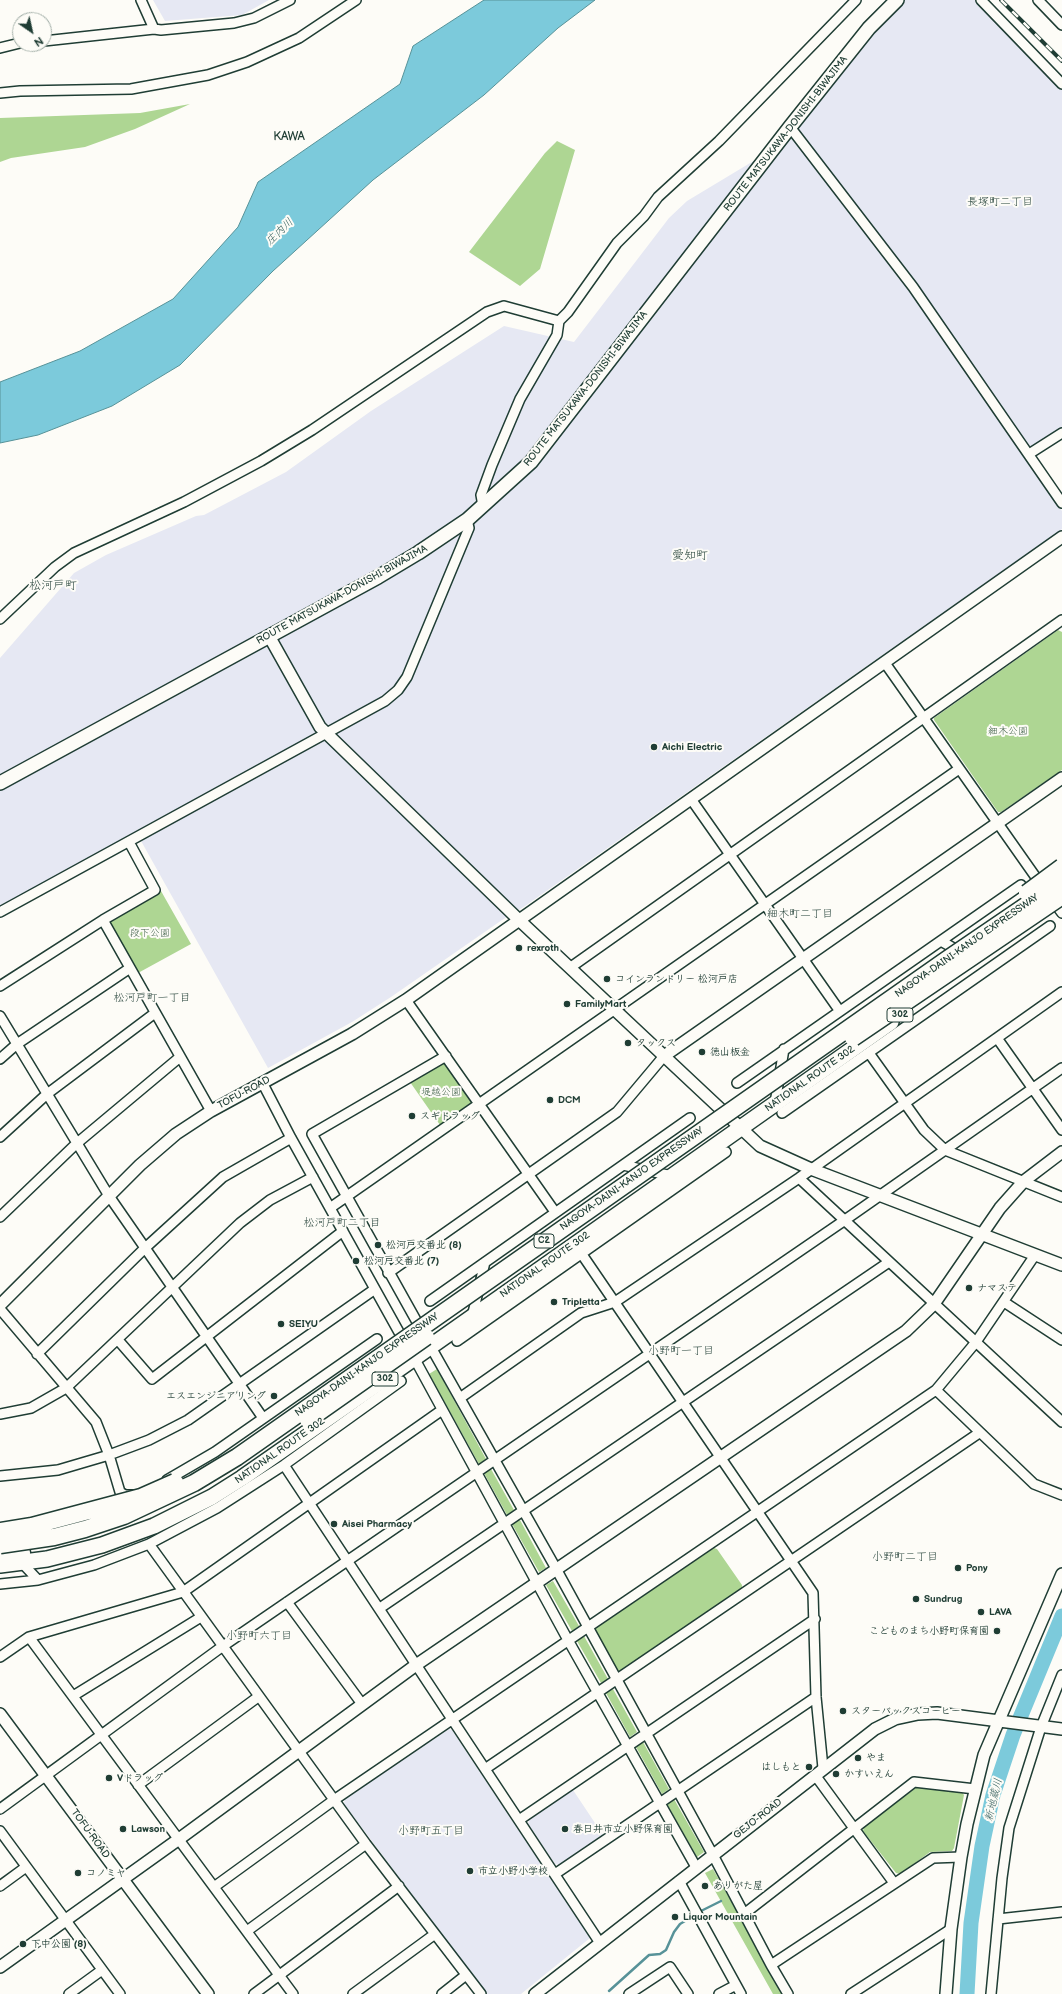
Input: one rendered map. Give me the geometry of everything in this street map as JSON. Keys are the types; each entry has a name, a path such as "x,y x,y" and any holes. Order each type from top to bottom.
{"highway":[{"path":"949,965 1060,864"},
{"name":"NAGOYA-DAINI-KANJO EXPRESSWAY","path":"0,1556 22,1558 127,1526 162,1511 206,1488 344,1395 949,965 1062,881"},
{"name":"NATIONAL ROUTE 302","path":"0,1565 22,1558 74,1553 102,1545 181,1514 242,1478 472,1317 511,1296 672,1176 740,1128 778,1108 822,1078 977,962 1061,905"},
{"path":"949,965 1061,905"},
{"name":"NAGOYA-DAINI-KANJO EXPRESSWAY","path":"0,1545 41,1539 85,1529 124,1516 157,1502 194,1483 236,1457 344,1381 949,965"},
{"path":"0,1531 32,1526 140,1497 159,1489 232,1451 344,1381"},
{"path":"0,1561 22,1558"}],"main road":[{"name":"ROUTE MATSUKAWA-DONISHI-BIWAJIMA","path":"0,782 378,577 418,553 467,520 531,462 790,127 869,28 897,0"}],"street":[{"path":"141,0 154,29"},
{"path":"52,40 154,29 161,30 234,24 254,18 290,0"},
{"path":"0,93 20,91 131,89 208,75 247,62 299,38 356,0"},
{"path":"483,506 481,495 492,465 520,399 558,335 559,321 568,312 617,243 644,216 658,197 719,141 856,0"},
{"path":"981,0 1062,84"},
{"path":"1038,0 1061,23"},
{"path":"0,48 12,45"},
{"path":"790,127 913,287 1062,503"},
{"path":"0,619 44,576 74,553 184,502 261,461 312,430 487,312 504,306 559,321"},
{"path":"1029,454 1062,433"},
{"path":"0,912 384,701 398,690 406,677 468,528 467,520"},
{"name":"TOFU-ROAD","path":"0,1305 140,1165 176,1134 211,1111 263,1084 352,1034 406,1000 1062,537"},
{"path":"571,967 1061,622"},
{"path":"268,636 320,727 519,920 571,967 740,1128 766,1149 811,1169 881,1194 1062,1265"},
{"path":"885,663 998,823 1061,905"},
{"path":"330,1208 480,1105 959,769"},
{"path":"388,1273 617,1112 664,1056 804,960 1062,778"},
{"path":"691,799 839,1010"},
{"path":"0,986 103,920 155,890 129,842"},
{"path":"736,1083 1021,885"},
{"path":"103,920 211,1111"},
{"path":"822,1078 869,1053 1050,926"},
{"path":"1008,955 1009,940"},
{"path":"941,941 977,962"},
{"path":"0,1059 17,1044 130,968"},
{"path":"460,1398 581,1313 615,1302 799,1178 1062,992"},
{"path":"406,1000 555,1212"},
{"path":"0,1137 47,1094 155,1013"},
{"path":"0,1016 76,1144 109,1196 144,1249 263,1418"},
{"path":"997,1038 1062,1130"},
{"path":"778,1108 784,1050"},
{"path":"869,1053 924,1130 945,1150 1062,1196"},
{"path":"0,1217 76,1144 180,1056"},
{"path":"446,1056 312,1134 388,1273 431,1346 556,1569 788,1994"},
{"path":"0,1809 223,1646 477,1474 1062,1068"},
{"path":"263,1084 291,1138 414,1358 536,1583 696,1867"},
{"path":"430,1301 690,1118"},
{"path":"37,1354 144,1249 223,1177 291,1138"},
{"path":"457,1341 511,1296 581,1253 726,1152"},
{"path":"0,1967 179,1839 416,1665 906,1331 934,1304 983,1235 1000,1208 1024,1181 1062,1152"},
{"path":"692,1176 698,1158"},
{"path":"623,1165 672,1176"},
{"path":"0,1414 32,1408 66,1388 256,1210 270,1200 313,1177"},
{"path":"799,1178 1062,1422"},
{"path":"118,1340 152,1379 343,1231"},
{"path":"581,1253 720,1459 813,1593 819,1772 853,1829 894,1883"},
{"path":"214,1887 334,1800 936,1390 976,1342 1035,1255"},
{"path":"472,1317 485,1262"},
{"path":"380,1608 889,1262"},
{"path":"0,1476 58,1470 109,1455 149,1440 188,1420 375,1289"},
{"path":"1004,1302 1062,1340"},
{"path":"0,1309 96,1422 109,1455 120,1492 125,1495 132,1495 181,1473 215,1452 377,1339"},
{"path":"0,1584 38,1580 94,1565 149,1544 217,1508 284,1465 401,1381"},
{"path":"936,1390 979,1433 1034,1484 1062,1495"},
{"path":"296,1395 342,1409"},
{"path":"0,1657 29,1637 184,1592 442,1410"},
{"path":"485,1769 979,1433"},
{"path":"284,1465 380,1608 600,1943"},
{"path":"149,1544 297,1751 481,1994"},
{"path":"22,1558 38,1580"},
{"path":"946,1994 951,1929 961,1857 975,1789 984,1755 1003,1722 1062,1574"},
{"path":"287,1602 362,1704"},
{"path":"73,1696 202,1617"},
{"path":"519,1820 815,1619"},
{"path":"29,1637 293,1994"},
{"path":"991,1994 1004,1855 1009,1828 1037,1726 1062,1675"},
{"path":"138,1785 258,1697"},
{"path":"555,1874 816,1697"},
{"name":"GEJO-ROAD","path":"535,1994 819,1772 875,1730 895,1719 918,1714 937,1713 1037,1726"},
{"name":"TOFU-ROAD","path":"0,1714 208,1994"},
{"path":"1037,1726 1062,1729"},
{"path":"744,1914 914,1782 975,1789"},
{"path":"0,1831 120,1994"},
{"path":"247,1931 366,1844"},
{"path":"771,1965 933,1858 961,1857"},
{"path":"0,1886 26,1867"},
{"path":"679,1881 741,1994"},
{"path":"254,1994 398,1886"},
{"path":"998,1919 1062,1912"},
{"path":"851,1994 951,1929"},
{"path":"353,1994 435,1934"},
{"path":"635,1992 670,1967 688,1994"},
{"path":"69,1994 102,1970"},
{"path":"442,1994 466,1975"},
{"path":"719,1994 736,1985"}],"shaded area":[{"path":"153,0 269,0 242,15 165,21"},
{"path":"904,0 977,0 1062,89 1062,429 1022,454 1062,511 1062,529 525,906 502,920 391,997 352,1022 268,1068 136,832 0,907 0,658 74,573 106,555 196,516 204,515 286,472 371,411 504,326 574,342 669,218 687,201 790,139 873,32"},
{"name":"市立小野小学校","path":"449,1729 452,1730 590,1938 521,1994 487,1994 344,1804 345,1799"},
{"name":"春日井市立小野保育園","path":"573,1790 603,1835 559,1865 555,1864 528,1824 529,1820"}],"green space":[{"path":"190,104 135,129 85,147 11,158 0,162 0,118 140,113"},
{"path":"557,141 575,150 540,269 520,286 469,252 545,153"},
{"name":"細木公園","path":"1058,630 1062,632 1062,770 1001,812 998,812 934,718"},
{"name":"段下公園","path":"161,891 191,944 138,973 110,923 111,919"},
{"name":"堤越公園","path":"445,1063 472,1103 440,1125 410,1082"},
{"path":"437,1369 486,1459 479,1464 429,1374"},
{"path":"491,1469 514,1510 507,1515 484,1473"},
{"path":"520,1520 546,1568 539,1572 512,1524"},
{"path":"714,1548 717,1549 742,1585 742,1588 620,1671 616,1670 595,1632 596,1628"},
{"path":"553,1581 579,1626 572,1631 546,1585"},
{"path":"584,1636 608,1679 601,1683 577,1641"},
{"path":"613,1689 637,1732 630,1737 606,1693"},
{"path":"643,1742 669,1789 662,1794 636,1747"},
{"path":"917,1787 962,1792 964,1795 954,1848 952,1851 930,1852 900,1874 896,1873 863,1831 864,1827"},
{"path":"674,1799 704,1852 697,1857 667,1804"},
{"path":"713,1869 783,1994 773,1994 705,1873"}],"water":[{"name":"庄内川","path":"484,0 595,0 558,28 484,95 373,180 273,271 180,365 112,406 38,435 0,443 0,382 80,351 173,299 238,227 258,182 400,84 413,46"}],"waterway":[{"name":"新地蔵川","path":"967,1994 971,1923 982,1846 993,1795 1013,1735 1062,1616"},
{"path":"699,1912 721,1901"},
{"path":"609,1991 649,1955 660,1954 666,1950 674,1932 680,1924 695,1915"}],"railway":[{"path":"1001,0 1062,61"}],"place":[{"name":"Aichi Electric","path":"654,747"},
{"name":"rexroth","path":"519,948"},
{"name":"コインランドリー 松河戸店","path":"607,979"},
{"name":"FamilyMart","path":"567,1004"},
{"name":"タックス","path":"628,1043"},
{"name":"徳山板金","path":"702,1052"},
{"name":"DCM","path":"550,1100"},
{"name":"スギドラッグ","path":"412,1116"},
{"name":"松河戸交番北 (8)","path":"378,1245"},
{"name":"松河戸交番北 (7)","path":"356,1261"},
{"name":"ナマステ","path":"969,1288"},
{"name":"Tripletta","path":"554,1302"},
{"name":"SEIYU","path":"281,1324"},
{"name":"エスエンジニアリング","path":"274,1396"},
{"name":"Aisei Pharmacy","path":"334,1524"},
{"name":"Pony","path":"958,1568"},
{"name":"Sundrug","path":"916,1599"},
{"name":"LAVA","path":"981,1612"},
{"name":"こどものまち小野町保育園","path":"997,1631"},
{"name":"スターバックスコーヒー","path":"843,1711"},
{"name":"やま","path":"858,1758"},
{"name":"はしもと","path":"809,1767"},
{"name":"かすいえん","path":"836,1774"},
{"name":"Vドラッグ","path":"109,1778"},
{"name":"Lawson","path":"123,1829"},
{"name":"春日井市立小野保育園","path":"565,1829"},
{"name":"市立小野小学校","path":"470,1871"},
{"name":"コノミヤ","path":"78,1873"},
{"name":"ありがた屋","path":"705,1886"},
{"name":"Liquor Mountain","path":"675,1917"},
{"name":"下中公園 (8)","path":"23,1944"}],"district":[{"name":"KAWA","path":"289,137"},
{"name":"長塚町二丁目","path":"1000,202"},
{"name":"愛知町","path":"690,556"},
{"name":"松河戸町","path":"53,586"},
{"name":"細木町二丁目","path":"800,914"},
{"name":"松河戸町一丁目","path":"152,998"},
{"name":"松河戸町二丁目","path":"342,1223"},
{"name":"小野町一丁目","path":"681,1351"},
{"name":"小野町二丁目","path":"905,1557"},
{"name":"小野町六丁目","path":"259,1636"},
{"name":"小野町五丁目","path":"431,1831"}]}
